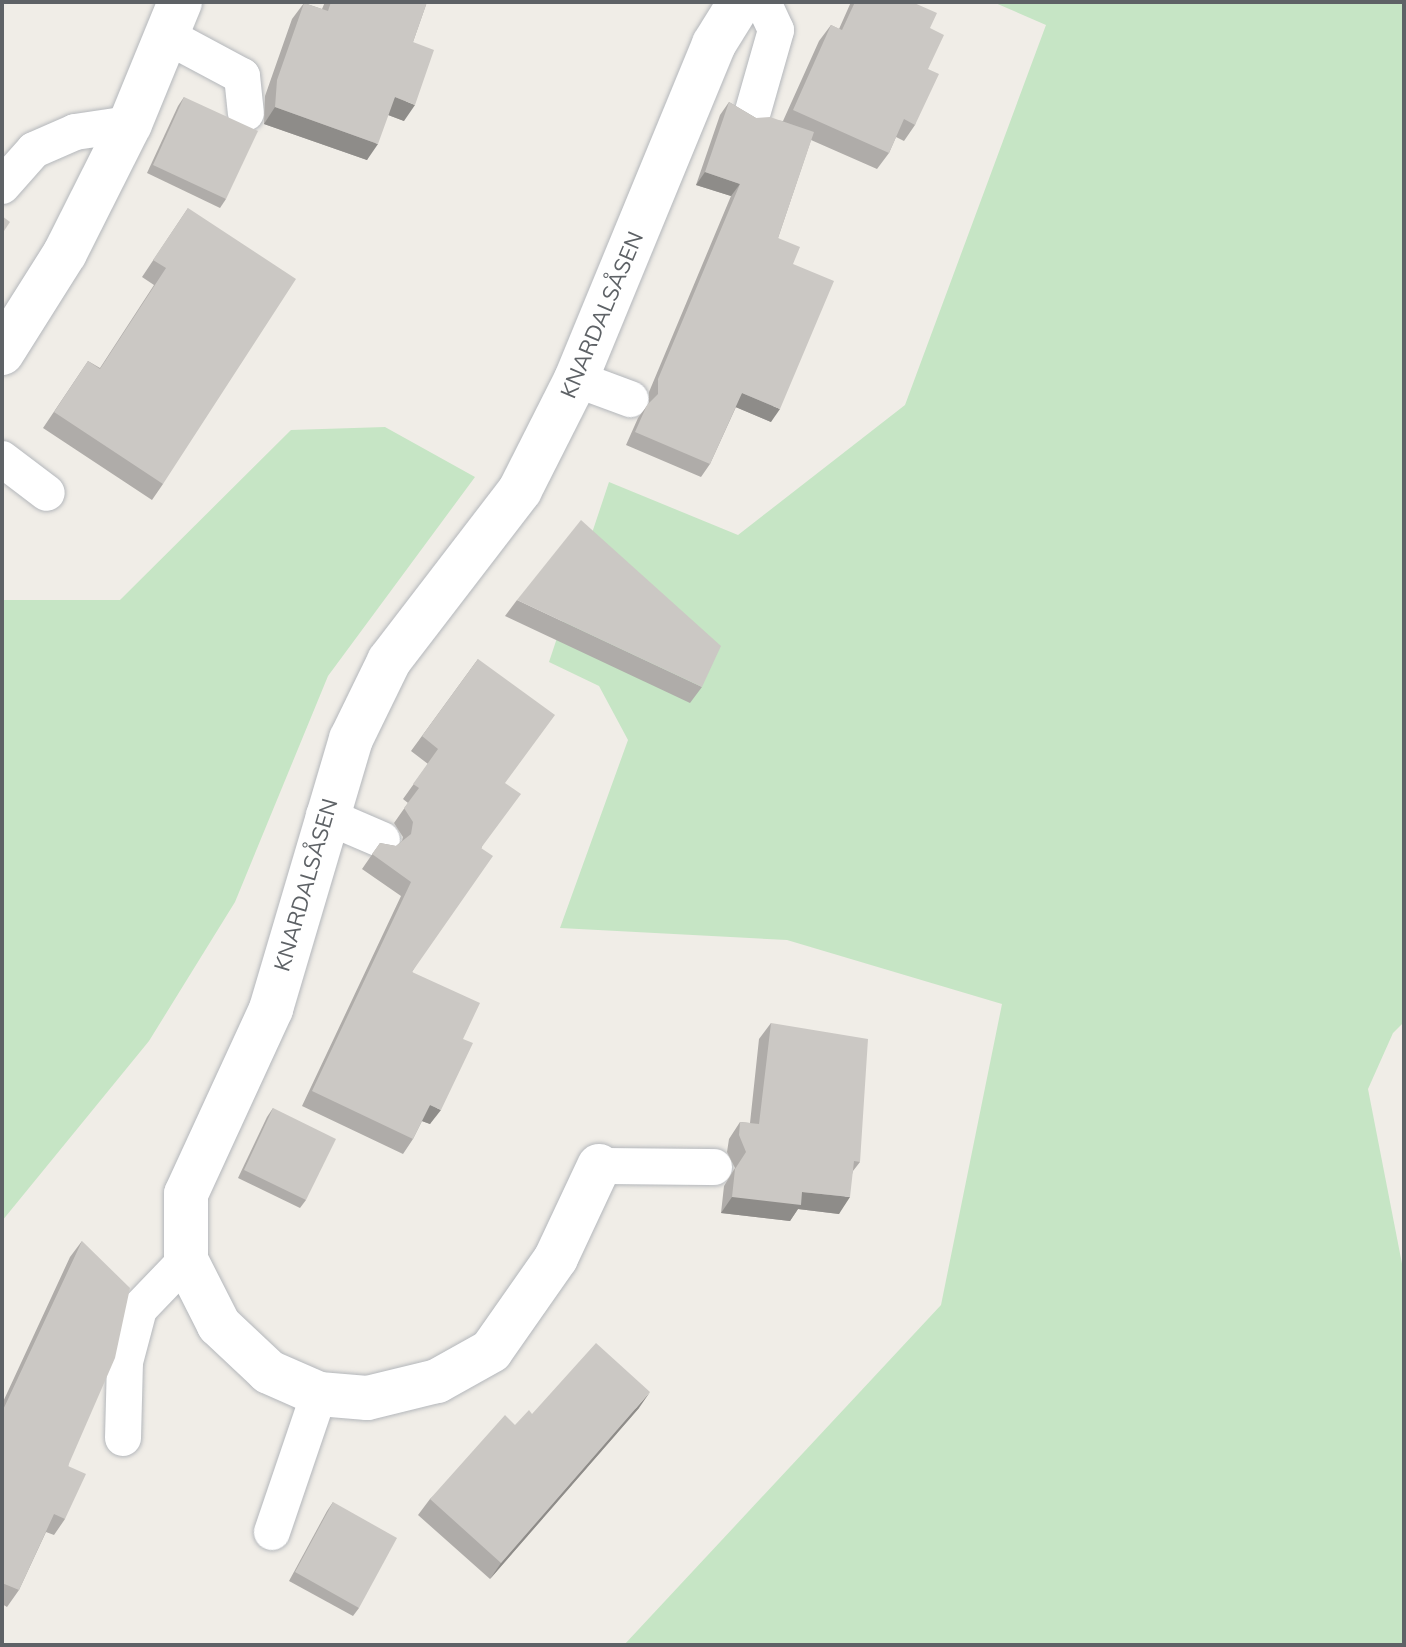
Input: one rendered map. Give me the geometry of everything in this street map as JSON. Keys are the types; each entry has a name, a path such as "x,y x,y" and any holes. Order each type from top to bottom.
{"street":[{"name":"KNARDALSÅSEN","path":"599,1166 556,1258 491,1351 437,1381 367,1398 319,1394 269,1372 219,1325 186,1260 186,1194 271,1009 324,815 351,739 389,661 520,490 576,379 714,44 740,2"},
{"path":"2,353 65,253 130,124 173,19"}],"lane":[{"path":"753,111 776,30 763,2"},
{"path":"173,19 242,76 246,113"},
{"path":"2,186 34,150 75,132 130,124"},
{"path":"576,379 630,399"},
{"path":"2,459 47,493"},
{"path":"324,815 382,840"},
{"path":"599,1166 714,1167"},
{"path":"123,1438 125,1362 139,1309 186,1260"},
{"path":"272,1532 319,1394"}],"green space":[{"path":"993,2 1404,2 1404,1022 1393,1033 1368,1089 1404,1274 1404,1645 624,1645 941,1305 1002,1004 787,940 560,928 628,740 599,686 549,662 609,482 738,535 905,405 1046,25"},
{"path":"385,427 475,477 328,676 235,902 149,1041 2,1221 2,600 120,600 291,430"}],"building":[{"path":"331,2 427,2 413,42 434,50 415,105 395,97 378,144 275,107 277,80 304,3 328,11"},
{"path":"855,2 912,2 937,13 930,28 944,35 928,69 939,74 915,125 904,119 889,153 793,110 831,25 842,30"},
{"path":"184,97 258,131 226,199 153,165"},
{"path":"729,102 756,118 770,117 814,132 778,238 800,247 793,264 834,281 780,409 742,393 710,464 635,432 647,405 658,394 658,379 740,184 705,172"},
{"path":"188,208 296,279 163,484 54,412 88,361 100,369 166,268 153,260"},
{"path":"2,216 10,222 2,234"},
{"path":"581,520 721,646 702,687 517,600"},
{"path":"478,659 555,715 505,783 521,794 481,848 493,856 412,972 480,1003 463,1039 473,1043 441,1110 430,1105 413,1139 312,1091 411,882 372,854 380,843 396,846 411,834 413,822 404,808 419,788 413,784 438,749 422,736"},
{"path":"771,1023 868,1039 860,1162 854,1161 850,1197 802,1192 801,1205 732,1197 735,1169 746,1152 739,1135 740,1122 759,1124"},
{"path":"273,1108 336,1139 306,1200 244,1170"},
{"path":"82,1241 130,1288 115,1358 68,1466 86,1474 65,1519 54,1514 19,1590 2,1583 2,1412"},
{"path":"596,1343 650,1392 501,1563 430,1499 505,1415 515,1425 529,1410 532,1414"},
{"path":"333,1502 397,1538 359,1608 295,1572"}]}
